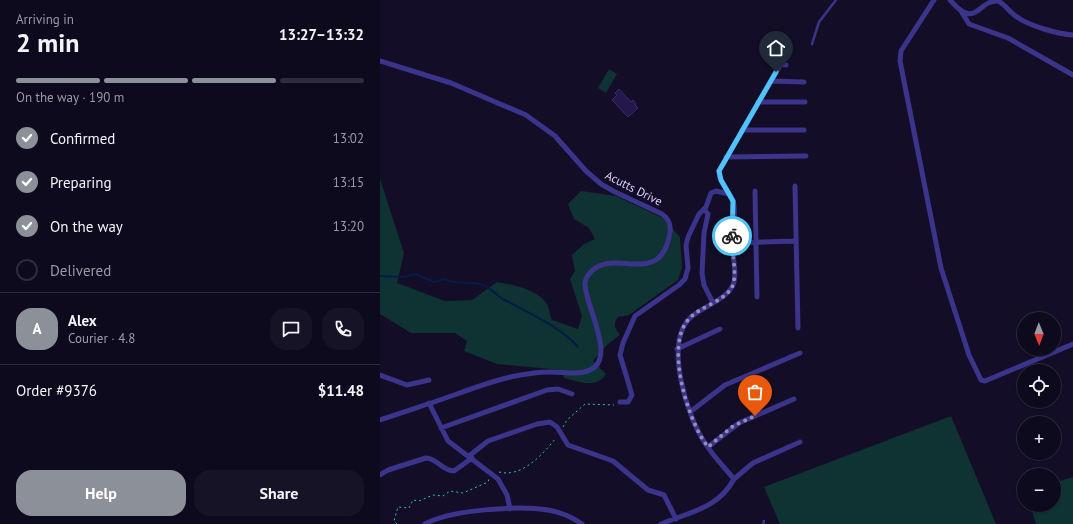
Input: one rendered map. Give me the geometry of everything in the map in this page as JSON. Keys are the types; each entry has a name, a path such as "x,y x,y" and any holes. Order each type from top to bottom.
{"street":[{"path":"934,0 901,51 900,61 941,268 969,355 979,377 985,381 1073,344"},
{"path":"951,1 961,11 969,24 1008,38 1073,75"},
{"path":"961,11 973,12 986,2 996,1 1000,2 1013,15 1023,21 1073,35"},
{"name":"Acutts Drive","path":"380,61 450,83 526,115 555,136 586,171 601,184 662,214 670,223 669,235 666,244 660,255 652,262 644,264 604,264 595,268 587,277 585,283 586,292 595,319 600,341 600,357 594,368 582,372 547,372 514,376 380,420"},
{"path":"734,479 708,447 690,412 679,370 677,349 680,332 685,323 694,314 726,294 733,285 735,277 732,243 733,203 719,173 726,157 781,64 786,65"},
{"path":"771,81 804,82"},
{"path":"758,102 805,102"},
{"path":"742,130 804,130"},
{"path":"726,157 806,156"},
{"path":"795,186 798,328"},
{"path":"620,402 628,402 632,396 629,381 620,355 632,322 638,314 683,281 688,268 687,239 699,214 704,209 710,195 713,192 717,191 729,194"},
{"path":"755,191 757,297"},
{"path":"704,209 708,216 703,245 703,282 713,302"},
{"path":"732,243 796,242"},
{"path":"677,349 720,329"},
{"path":"690,412 725,385 800,353"},
{"path":"380,375 407,385 429,380"},
{"path":"441,428 547,390 558,389 572,394"},
{"path":"708,447 739,423 794,400"},
{"path":"429,404 441,428 451,443 492,473 504,488 510,509"},
{"path":"380,476 388,470 426,458 434,459 445,469 452,471 459,469 484,443 544,422 550,422 554,424 568,445 613,461 648,490 662,494 668,500 676,519"},
{"path":"661,524 696,512 711,503 729,486 734,479 753,463 800,442"},
{"path":"425,524 450,515 510,509 549,510 562,514 582,524"}],"lane":[{"path":"812,44 819,22 836,0"}],"path":[{"path":"397,524 394,521 398,507 409,508 413,500 419,501 433,495 443,496 450,491 463,493 488,482 494,470 504,473 526,467 546,450 560,434 567,420 585,404 614,405 620,402"}],"green space":[{"path":"609,69 617,74 606,93 598,88"},
{"path":"380,179 404,253 397,283 445,301 472,300 497,282 525,288 531,291 543,299 547,304 552,320 578,329 582,316 570,279 575,271 572,255 584,244 595,239 589,228 574,219 568,204 581,191 616,196 663,218 680,237 682,268 678,280 629,315 618,317 615,322 615,326 620,335 608,344 593,361 606,374 598,382 587,383 564,378 561,370 497,364 464,351 467,341 455,333 411,333 380,314"},
{"path":"951,416 996,524 780,524 764,487"},
{"path":"1073,477 1073,524 1036,524 1032,512 1061,512 1061,481"}],"building":[{"path":"619,89 631,102 633,100 638,108 628,117 612,100 617,95 615,93"}],"waterway":[{"path":"380,276 404,277 415,274 434,282 445,279 454,282 483,285 503,299 553,326 578,347"}],"way so far":[{"path":"732,236 732,254 735,277 733,285 726,294 688,319 680,332 678,342 677,349 679,370 687,403 694,423 708,447 733,426 755,416"}],"route":[{"path":"732,236 733,201 719,176 719,171 722,163 776,72"}]}
